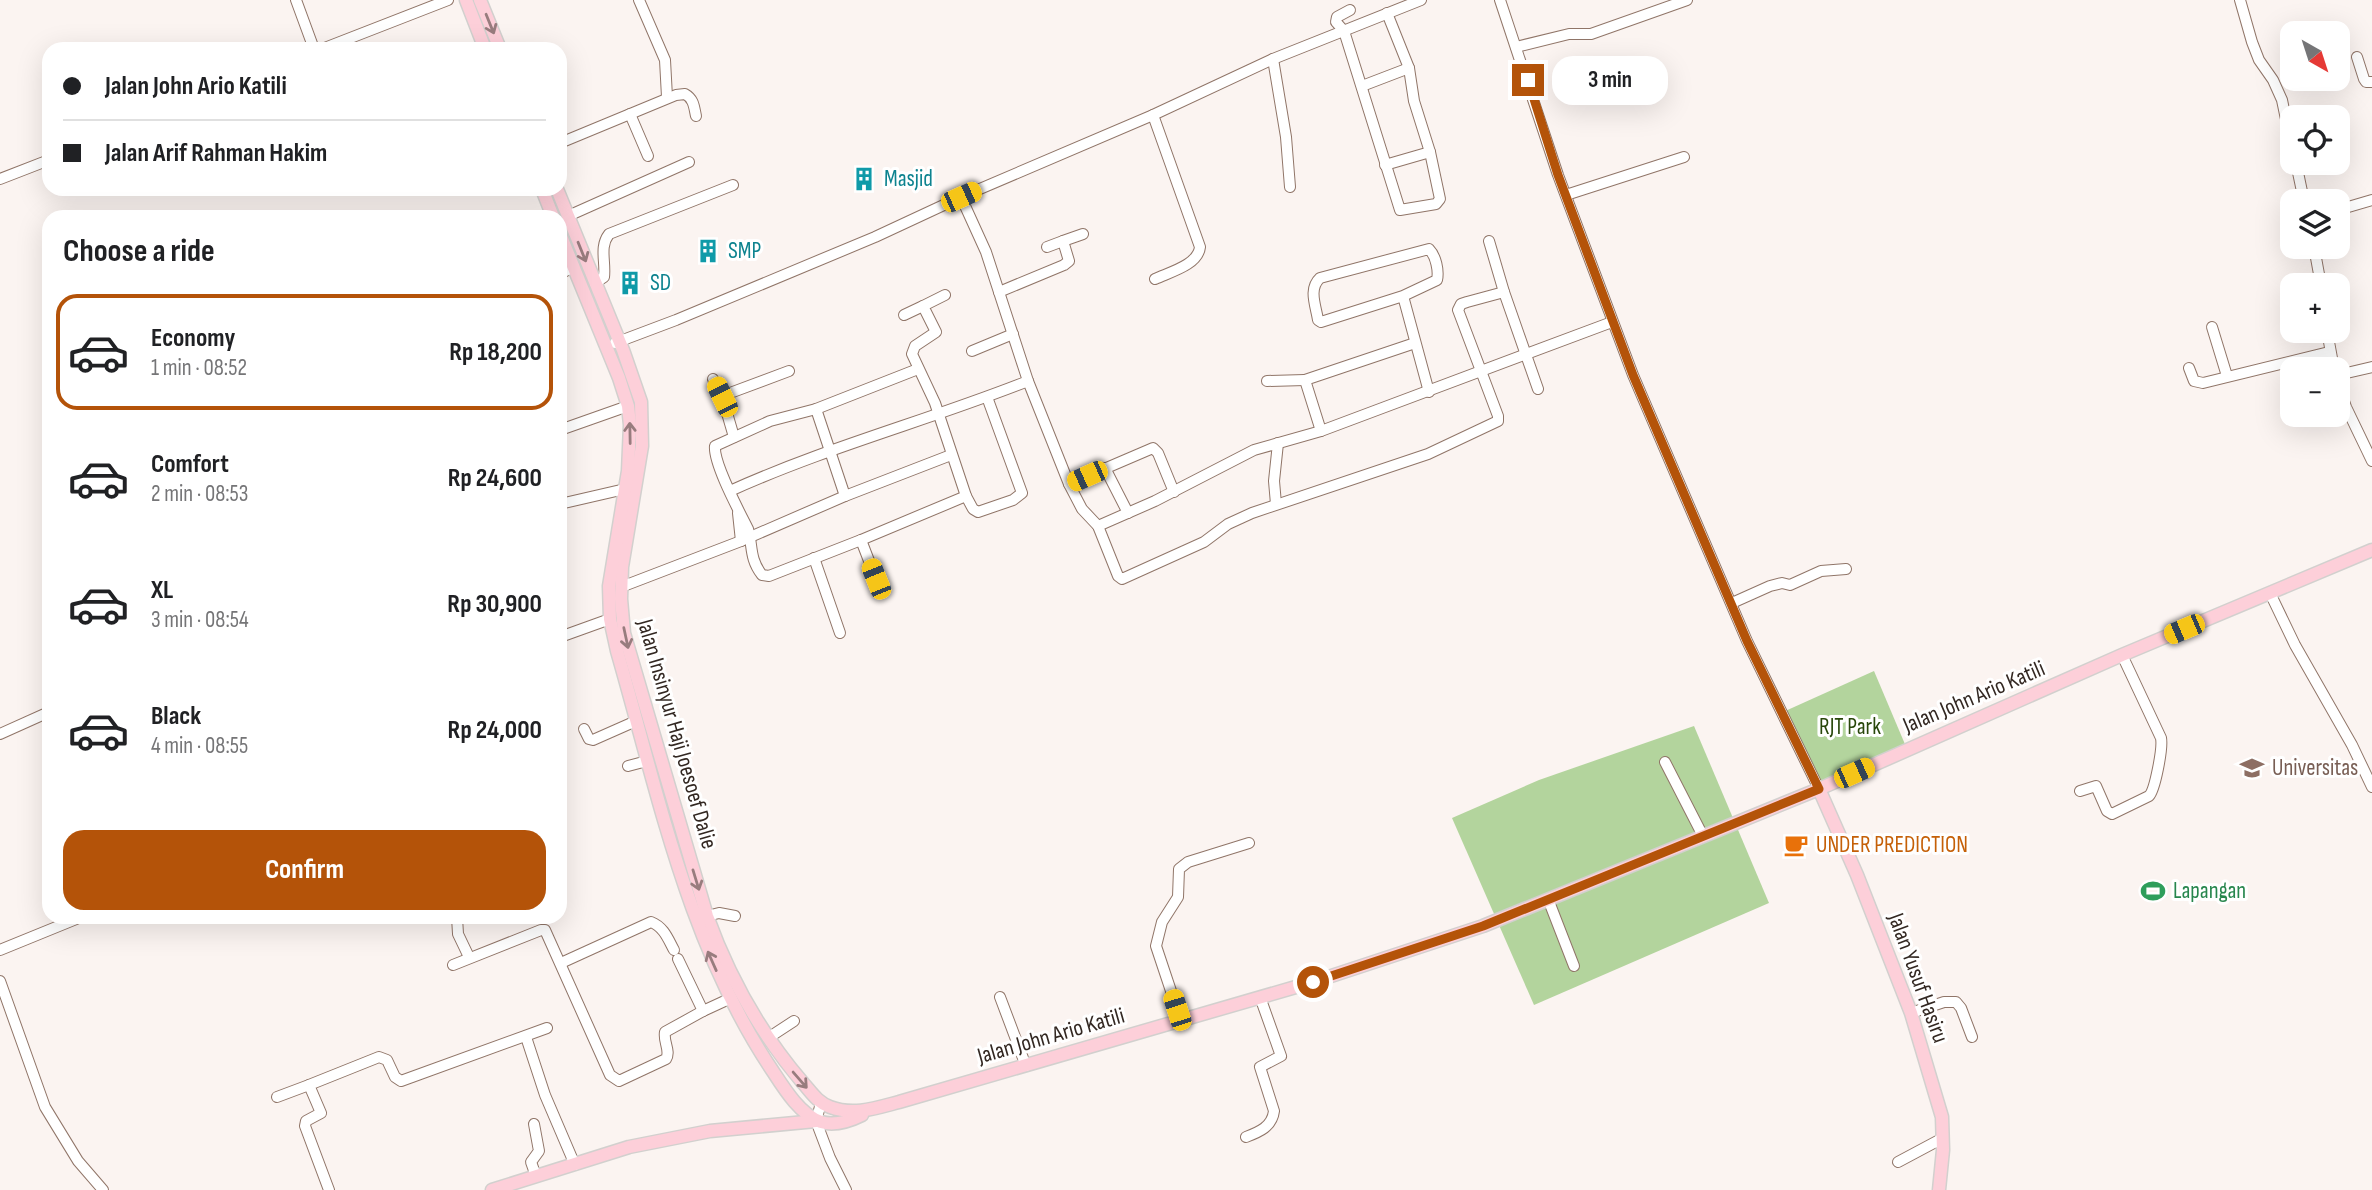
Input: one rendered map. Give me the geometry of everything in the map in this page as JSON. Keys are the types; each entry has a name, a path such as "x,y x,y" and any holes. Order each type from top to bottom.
{"main road":[{"path":"466,0 482,42"},
{"path":"480,0 497,42"},
{"name":"Jalan Insinyur Haji Joesoef Dalie","path":"568,216 620,342 641,402 640,466 622,567 626,642 719,947 768,1038 786,1065 821,1103"},
{"name":"Jalan Insinyur Haji Joesoef Dalie","path":"567,252 628,406 630,443 610,576 610,619 671,846 697,925 729,999 783,1086 816,1120"},
{"name":"Jalan John Ario Katili","path":"821,1103 849,1112 872,1109 1260,998 1483,926 1819,789 2122,655 2372,550"},
{"name":"Jalan Yusuf Hasiru","path":"1819,789 1857,875 1911,1013 1942,1116 1940,1190"},
{"name":"Jalan John Ario Katili","path":"492,1190 629,1147 710,1131 816,1120 837,1124 872,1109"}],"street":[{"path":"296,0 311,42"},
{"path":"340,42 448,0"},
{"path":"639,0 665,60 667,97"},
{"path":"604,345 620,342 875,237 1153,115 1273,59 1409,2 1421,0"},
{"path":"1500,0 1566,195 1633,375 1747,641 1819,789"},
{"path":"1517,47 1569,34 1591,34 1687,0"},
{"path":"2240,0 2252,43 2259,60 2273,80 2283,105"},
{"path":"1350,10 1337,17 1336,22 1343,31 1362,86 1400,210 1436,204 1440,194 1414,101 1409,68 1387,13"},
{"path":"2357,57 2364,79 2366,82 2372,82"},
{"path":"1273,59 1286,137 1290,187"},
{"path":"1362,86 1409,68"},
{"path":"567,140 667,97 685,94 689,96 696,116"},
{"path":"630,114 648,156"},
{"path":"1153,115 1200,247 1193,261 1155,279"},
{"path":"1385,164 1430,152"},
{"path":"1566,195 1684,158"},
{"path":"568,216 689,162"},
{"path":"0,179 42,163"},
{"path":"595,284 604,276 603,251 609,234 733,185"},
{"path":"961,197 981,240 1028,381 1069,484 1082,509 1098,526 1118,576 1122,579 1204,542 1228,524 1276,504 1428,454 1496,423 1498,416 1459,314 1459,306 1504,292"},
{"path":"2350,206 2372,200"},
{"path":"1047,247 1083,234"},
{"path":"1489,241 1538,389"},
{"path":"999,292 1068,263 1063,242"},
{"path":"1429,249 1436,262 1437,280 1403,296 1321,322 1318,320 1313,290 1315,282 1320,278 1429,249"},
{"path":"567,270 573,267"},
{"path":"904,315 945,295"},
{"path":"1403,296 1429,392"},
{"path":"923,306 936,329 934,335 919,342 912,354 926,381 966,496 972,509 981,512 1013,500 1021,493 987,397"},
{"path":"1098,526 1174,492 1254,450 1321,431 1612,322"},
{"path":"2212,327 2227,376"},
{"path":"972,351 1013,334"},
{"path":"1267,382 1305,380 1415,343"},
{"path":"2328,343 2330,357"},
{"path":"2189,368 2196,383 2329,352"},
{"path":"2350,373 2372,367"},
{"path":"918,369 816,409 770,421 714,447 738,509 746,539 762,575 769,576 966,496"},
{"path":"722,397 789,371"},
{"path":"713,379 722,397 734,437"},
{"path":"1305,380 1321,431"},
{"path":"730,491 830,451 1028,381"},
{"path":"567,428 628,406"},
{"path":"816,409 845,496"},
{"path":"2350,415 2372,459"},
{"path":"1276,504 1274,481 1278,443"},
{"path":"1069,484 1153,448 1158,453 1174,492"},
{"path":"621,587 951,455"},
{"path":"1105,468 1128,513"},
{"path":"567,502 625,489"},
{"path":"861,540 876,579"},
{"path":"814,558 840,633"},
{"path":"1732,603 1779,583 1790,585 1821,571 1846,569"},
{"path":"1790,585 1799,596"},
{"path":"2270,593 2295,645 2368,766 2372,787"},
{"path":"567,634 610,619"},
{"path":"2080,790 2096,786 2107,811 2112,814 2153,792 2162,751 2161,738 2122,655"},
{"path":"0,734 42,715"},
{"path":"584,729 589,739 593,740 636,722"},
{"path":"628,765 647,761"},
{"path":"1665,762 1703,836"},
{"path":"1181,1021 1156,947 1162,922 1178,897 1179,869 1188,862 1249,843"},
{"path":"1548,899 1574,966"},
{"path":"708,916 719,913 735,916"},
{"path":"561,963 651,922 665,932 703,1010"},
{"path":"0,950 64,924"},
{"path":"457,924 457,931 469,957"},
{"path":"453,965 543,930 547,932 610,1075 619,1081 666,1059 669,1054 664,1037 666,1032 703,1010 729,999"},
{"path":"0,981 4,1003 45,1107 78,1161 103,1190"},
{"path":"1000,997 1026,1066"},
{"path":"1246,1137 1263,1130 1274,1115 1260,1066 1282,1056 1260,998"},
{"path":"1911,1013 1944,1002 1956,1002 1972,1037"},
{"path":"768,1038 794,1021"},
{"path":"277,1097 379,1057 387,1060 395,1077 401,1081 547,1028"},
{"path":"526,1037 545,1095 575,1164"},
{"path":"310,1085 321,1112 306,1121 305,1126 329,1190"},
{"path":"821,1103 816,1120 830,1158 846,1190"},
{"path":"534,1124 539,1151 531,1162 536,1176"},
{"path":"1898,1162 1943,1138"}],"green space":[{"name":"RJT Park","path":"1874,671 1907,749 1818,786 1783,712"},
{"path":"1694,726 1769,903 1534,1005 1452,818 1539,780"}],"place":[{"name":"Masjid","path":"864,179"},
{"name":"SMP","path":"708,251"},
{"name":"SD","path":"630,283"},
{"name":"Universitas","path":"2252,768"},
{"name":"UNDER PREDICTION","path":"1796,845"},
{"name":"Lapangan","path":"2153,891"}],"route":[{"path":"1313,982 1483,926 1819,789 1747,641 1633,375 1558,175 1528,80"}]}
